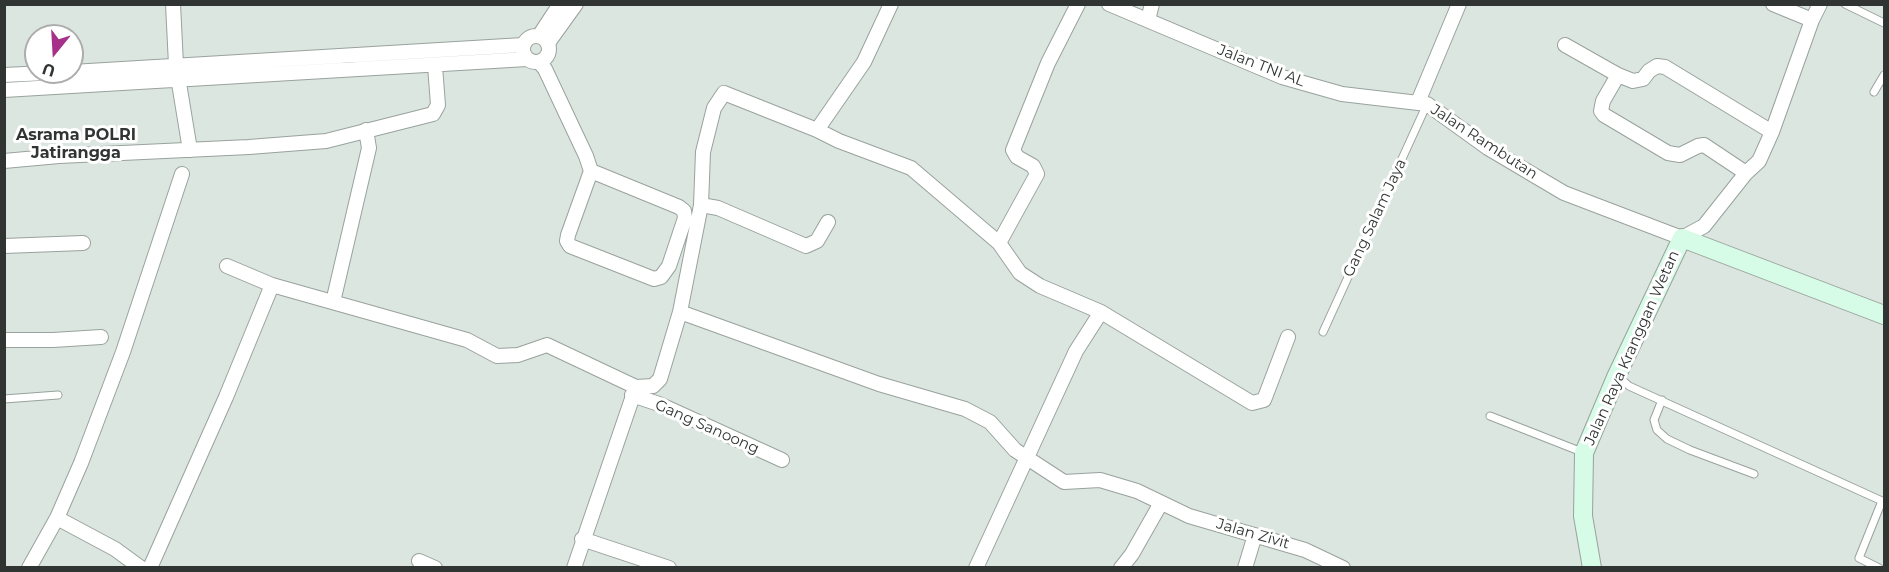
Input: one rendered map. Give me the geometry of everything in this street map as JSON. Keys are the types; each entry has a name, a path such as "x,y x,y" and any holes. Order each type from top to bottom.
{"main road":[{"name":"Jalan Raya Kranggan Wetan","path":"1592,567 1583,516 1584,453 1617,375 1682,238 1884,315"}],"street":[{"path":"173,4 177,72 190,150"},
{"path":"543,39 560,4"},
{"path":"543,39 576,4"},
{"path":"817,130 864,62 891,4"},
{"path":"999,243 1037,174 1033,166 1017,157 1013,150 1048,63 1078,4"},
{"name":"Jalan TNI AL","path":"1110,4 1282,77 1342,94 1377,100 1423,103"},
{"path":"1148,20 1152,4"},
{"path":"1423,103 1459,4"},
{"path":"1773,4 1812,20"},
{"path":"1682,238 1704,226 1746,173 1759,161 1820,4"},
{"path":"543,39 527,38 523,45 523,55 539,63 586,156 591,171 568,235 570,246 654,279 661,277 669,266 685,218 684,211 591,171"},
{"path":"539,63 549,49 543,39"},
{"path":"84,78 523,45"},
{"path":"1565,45 1633,81 1639,81 1657,66 1665,67 1772,132"},
{"path":"84,72 177,72 539,63"},
{"path":"4,161 326,141 433,114 438,105 435,66"},
{"path":"4,75 22,82"},
{"path":"1618,75 1603,101 1601,111 1604,115 1668,153 1680,154 1704,145 1746,173"},
{"path":"4,90 22,82"},
{"path":"574,567 634,391 653,386 660,379 680,312 701,205 703,152 714,108 724,93 911,168 999,243 1020,273 1040,286 1101,312 1252,403 1264,400 1288,336"},
{"name":"Jalan Rambutan","path":"1423,103 1488,148 1564,193 1682,238"},
{"path":"333,303 369,148 366,130"},
{"path":"30,567 57,518 81,463 123,352 182,174"},
{"path":"701,205 718,208 806,246 817,241 828,222"},
{"path":"4,246 83,243"},
{"name":"Gang Sanoong","path":"227,266 272,285 466,340 497,356 518,355 548,345 659,404 782,460"},
{"path":"150,567 226,397 272,285"},
{"name":"Jalan Zivit","path":"680,312 879,384 965,409 990,422 1016,450 1064,482 1100,480 1137,491 1189,516 1305,550 1343,567"},
{"path":"976,567 1076,351 1101,312"},
{"path":"4,340 101,337"},
{"path":"1121,567 1132,554 1161,503"},
{"path":"57,518 115,549 141,567"},
{"path":"1245,567 1255,535"},
{"path":"582,539 669,567"},
{"path":"419,561 435,567"}],"lane":[{"path":"1845,4 1884,23"},
{"path":"1874,92 1884,75"},
{"name":"Gang Salam Jaya","path":"1323,332 1423,103"},
{"path":"1617,375 1629,386 1883,498 1859,558"},
{"path":"4,399 58,395"},
{"path":"1662,399 1654,420 1657,430 1667,439 1754,474"},
{"path":"1490,416 1584,453"},
{"path":"1859,558 1865,567"},
{"path":"1859,558 1879,567"}],"district":[{"name":"Asrama POLRI Jatirangga","path":"76,144"}]}
